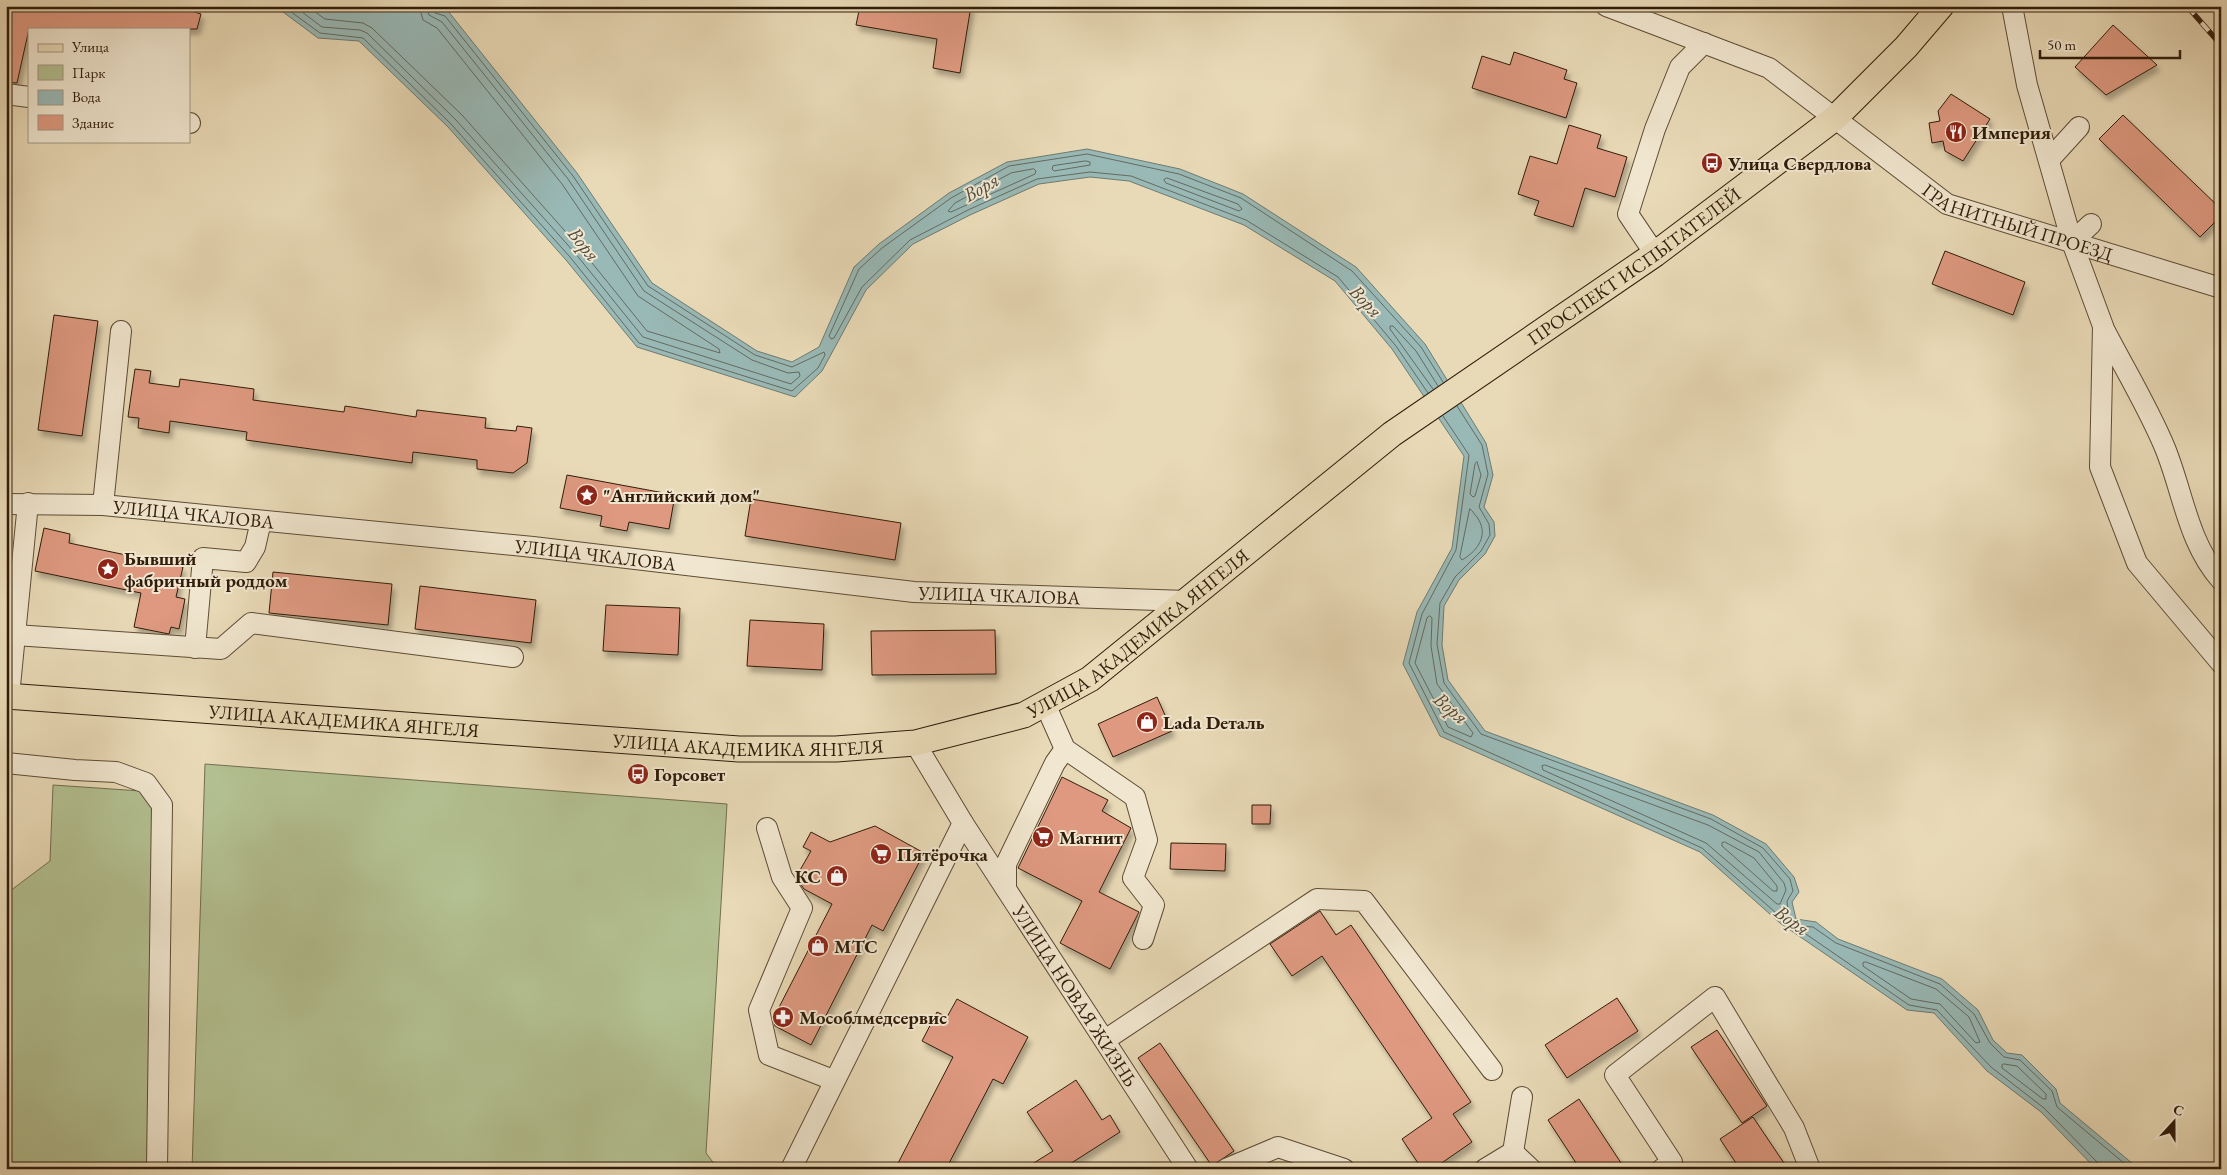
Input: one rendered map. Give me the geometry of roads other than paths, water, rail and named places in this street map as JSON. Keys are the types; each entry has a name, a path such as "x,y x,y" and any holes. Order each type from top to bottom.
{"main road":[{"name":"ПРОСПЕКТ ИСПЫТАТЕЛЕЙ","path":"1392,434 1655,254 1835,118 1906,47 1941,6"},
{"name":"УЛИЦА АКАДЕМИКА ЯНГЕЛЯ","path":"8,696 739,749 836,749 915,743 1024,715 1090,679 1392,434"}],"street":[{"path":"1606,6 1770,68 1835,118"},
{"path":"2012,6 2027,85 2072,242 2103,326 2165,448 2189,521 2207,564 2221,580"},
{"path":"1655,254 1628,214 1655,129 1680,67 1704,43"},
{"path":"6,94 28,97"},
{"name":"ГРАНИТНЫЙ ПРОЕЗД","path":"1835,118 1947,204 2221,288"},
{"path":"2049,160 2079,127"},
{"path":"2072,242 2091,224"},
{"path":"2103,326 2100,467 2137,563 2221,663"},
{"path":"103,505 121,331"},
{"path":"8,696 28,503"},
{"name":"УЛИЦА ЧКАЛОВА","path":"6,504 103,505 533,547 914,592 1187,601"},
{"path":"195,648 203,558 246,562 255,547 260,521"},
{"path":"15,635 221,649 250,623 513,657"},
{"path":"1045,704 1065,749 1135,797 1147,840 1134,878 1154,905 1143,939"},
{"name":"УЛИЦА НОВАЯ ЖИЗНЬ","path":"915,743 963,823 1188,1169"},
{"path":"1006,888 1006,864 1055,763 1065,749"},
{"path":"6,763 116,772 146,783 162,805 157,1169"},
{"path":"791,1169 833,1080 963,823"},
{"path":"767,828 782,878 802,908 759,1010 769,1054 833,1080"},
{"path":"1105,1040 1317,898 1364,901 1492,1070"},
{"path":"1662,1169 1672,1162 1615,1075 1715,997 1794,1128 1810,1169"},
{"path":"1485,1169 1513,1152 1522,1097"},
{"path":"1226,1169 1278,1147 1344,1169"},
{"path":"1513,1152 1532,1169"}],"water":[{"name":"Воря","path":"275,6 430,6 448,11 577,173 652,283 757,351 792,362 819,347 854,267 879,244 949,193 1007,162 1087,149 1180,169 1243,194 1356,267 1425,344 1486,443 1493,475 1484,507 1494,522 1495,536 1485,554 1459,580 1444,606 1442,645 1448,680 1485,731 1713,815 1766,844 1794,877 1799,892 1792,902 1796,919 1816,922 1838,939 1942,979 1978,1010 1993,1040 2007,1053 2022,1055 2056,1089 2060,1103 2139,1169 2096,1169 2041,1112 1987,1071 1934,1013 1907,1010 1780,923 1700,852 1440,736 1403,664 1417,612 1452,548 1464,456 1392,349 1335,281 1244,225 1129,181 1090,177 1039,184 970,215 913,244 866,290 822,371 795,397 637,347 566,260 448,127 359,41 318,38"}],"railway":[{"path":"2187,6 2221,45"}],"place":[{"name":"Империя","path":"1956,132"},
{"name":"Улица Свердлова","path":"1712,163"},
{"name":"\"Английский дом\"","path":"587,495"},
{"name":"Бывший фабричный роддом","path":"108,569"},
{"name":"Lada Dеталь","path":"1147,722"},
{"name":"Горсовет","path":"638,774"},
{"name":"Магнит","path":"1043,837"},
{"name":"Пятёрочка","path":"881,854"},
{"name":"КС","path":"837,876"},
{"name":"МТС","path":"818,946"},
{"name":"Мособлмедсервис","path":"783,1017"}]}
